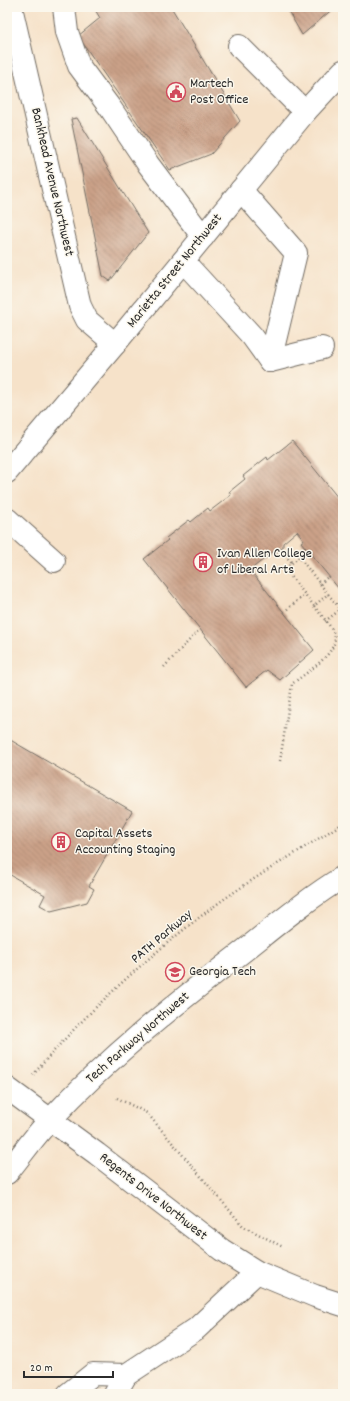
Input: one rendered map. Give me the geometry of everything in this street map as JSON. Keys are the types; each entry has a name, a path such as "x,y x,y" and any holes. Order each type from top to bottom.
{"street":[{"name":"Bankhead Avenue Northwest","path":"11,7 80,306 87,320 115,344"},
{"path":"64,7 67,32 79,66 112,109 148,164 203,237"},
{"path":"239,46 305,112"},
{"name":"Marietta Street Northwest","path":"7,472 115,344 305,112 343,71"},
{"path":"241,190 296,253 270,360"},
{"path":"183,261 252,336 270,360"},
{"path":"270,360 322,348"},
{"path":"7,519 54,561"},
{"name":"Tech Parkway Northwest","path":"7,1172 50,1120 90,1079 139,1036 227,963 311,898 341,882"},
{"name":"Regents Drive Northwest","path":"12,1091 222,1250 257,1272 314,1296 343,1305"},
{"path":"115,1394 126,1374 196,1329 257,1272"},
{"path":"68,1394 93,1374 126,1374"}],"path":[{"path":"280,549 292,563"},
{"path":"280,761 292,684 328,655 334,647 334,633 285,570 299,558 343,612"},
{"path":"320,584 329,576"},
{"path":"284,612 305,594"},
{"path":"314,606 328,594"},
{"path":"325,621 340,610"},
{"path":"164,667 200,629"},
{"name":"PATH Parkway","path":"12,1091 150,959 213,907 343,823"},
{"path":"117,1098 147,1113 242,1226 283,1247"},
{"path":"327,1394 343,1391"}],"building":[{"path":"171,7 240,121 211,154 170,170 78,36 100,18 94,8"},
{"path":"286,7 335,7 302,35"},
{"path":"77,118 148,233 110,281 103,276 71,119"},
{"name":"Ivan Allen College of Liberal Arts","path":"292,441 343,504 343,594 301,542 304,540 297,531 283,543 283,547 277,552 273,552 250,570 314,650 280,680 267,670 246,687 144,559 168,540 166,538 189,520 191,522 208,508 210,511 231,495 229,492 245,479 243,476 267,457 268,460"},
{"name":"Capital Assets Accounting Staging","path":"7,738 132,811 89,886 94,889 87,902 51,911 40,905 45,895 7,873"}],"place":[{"name":"Martech Post Office","path":"176,92"},
{"name":"Ivan Allen College of Liberal Arts","path":"203,562"},
{"name":"Capital Assets Accounting Staging","path":"61,842"},
{"name":"Georgia Tech","path":"175,972"}]}
